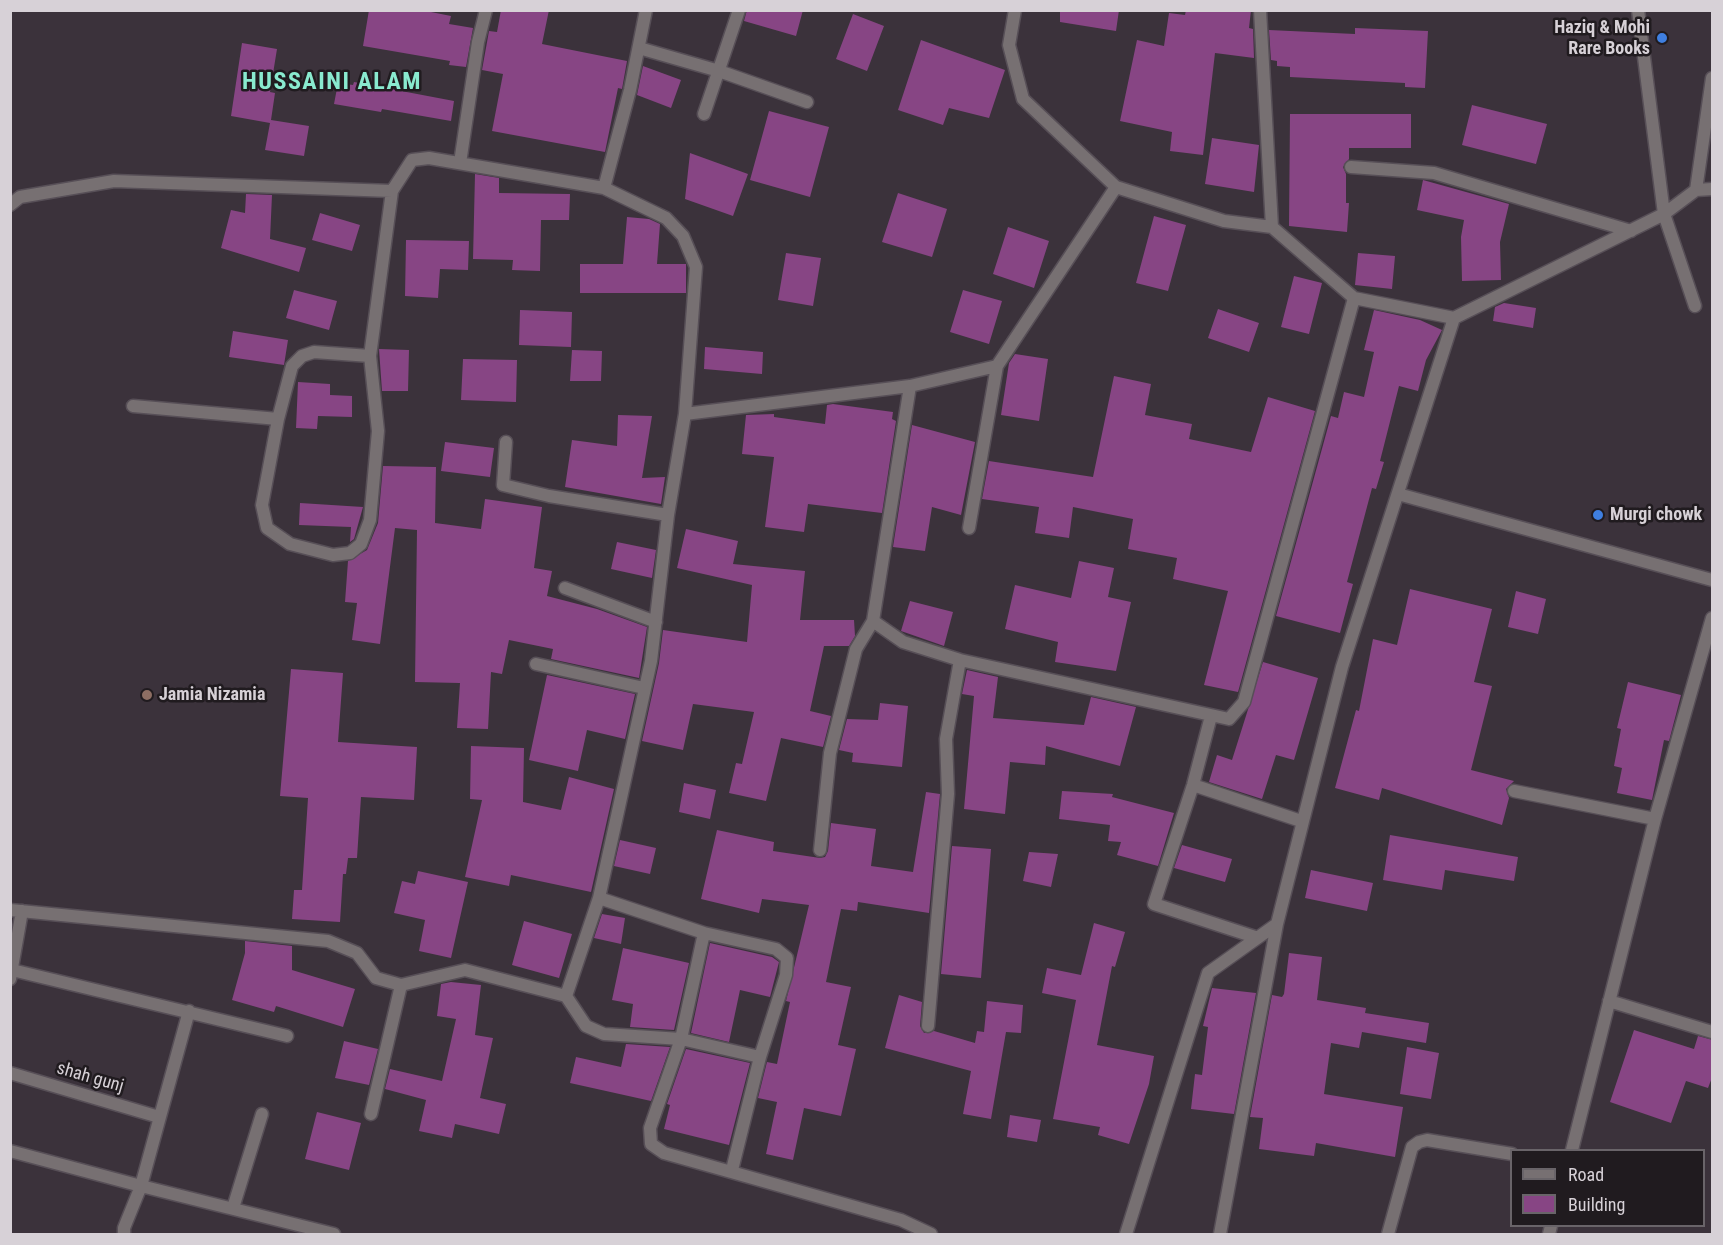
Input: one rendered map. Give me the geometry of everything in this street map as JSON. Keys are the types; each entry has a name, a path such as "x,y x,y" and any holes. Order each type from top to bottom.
{"street":[{"path":"460,163 478,42 486,10"},
{"path":"604,188 639,48 646,10"},
{"path":"704,114 739,10"},
{"path":"1015,10 1009,45 1023,99 1116,187 1224,221 1272,227 1354,298 1454,318 1664,214 1696,190 1713,189"},
{"path":"1260,10 1272,227"},
{"path":"1638,10 1664,214 1695,306"},
{"path":"639,48 719,71 807,102"},
{"path":"1696,190 1713,78"},
{"path":"370,356 314,352 302,356 292,366 278,419 262,505 267,528 290,544 333,555 350,553 361,544 370,520 378,431 370,356 392,191 412,160 429,158 604,188 666,218 683,236 696,267 685,414 668,515 651,661 599,898 566,996"},
{"path":"1351,167 1434,173 1631,231"},
{"path":"10,205 20,197 114,181 392,191"},
{"path":"969,528 997,366 1116,187"},
{"path":"873,621 903,642 960,660 1229,719 1244,702 1354,298"},
{"path":"1221,1234 1277,924 1301,821 1342,667 1454,318"},
{"path":"685,414 910,386 997,366"},
{"path":"820,850 830,753 856,650 873,621 910,386"},
{"path":"133,406 278,419"},
{"path":"506,442 503,485 549,496 668,515"},
{"path":"1398,494 1713,580"},
{"path":"565,588 656,622"},
{"path":"1572,1149 1655,819 1713,618"},
{"path":"928,1026 948,794 946,739 960,660"},
{"path":"536,664 644,688"},
{"path":"1211,716 1193,785 1154,904 1255,938"},
{"path":"1193,785 1301,821"},
{"path":"1514,791 1655,819"},
{"path":"599,898 704,933 776,949 786,958 786,975 760,1057 732,1170"},
{"path":"287,1036 189,1011 11,974 16,911 328,941 357,953 376,978 401,986 465,970 566,996 586,1026 604,1034 681,1039 760,1057"},
{"path":"1126,1234 1208,973 1277,924"},
{"path":"704,933 681,1039 650,1128 651,1144 664,1153 732,1170 901,1221 931,1234"},
{"path":"371,1114 401,986"},
{"path":"1609,1001 1713,1032"},
{"path":"124,1234 124,1228 141,1186 189,1011"},
{"name":"shah gunj","path":"10,1073 159,1117"},
{"path":"233,1208 262,1114"},
{"path":"1388,1234 1412,1147 1419,1142 1427,1140 1510,1154"},
{"path":"10,1151 334,1234"}],"building":[{"path":"369,10 421,10 451,16 449,24 473,28 466,67 449,65 450,61 363,46"},
{"path":"501,10 549,10 542,44 627,61 622,89 618,88 605,152 492,131 503,74 482,70 489,31 497,32"},
{"path":"747,10 803,10 796,36 744,21"},
{"path":"1060,10 1119,10 1116,31 1060,22"},
{"path":"1186,10 1251,10 1249,28 1253,29 1254,58 1215,53 1203,155 1170,151 1172,132 1120,121 1137,40 1164,46 1169,13 1185,15"},
{"path":"853,14 884,26 867,71 836,59"},
{"path":"1355,28 1428,31 1425,88 1405,87 1405,83 1290,77 1290,67 1277,66 1277,61 1271,60 1269,30 1355,34"},
{"path":"921,40 1005,70 989,118 949,108 943,125 898,110"},
{"path":"242,43 277,49 270,92 275,93 271,120 309,126 304,156 265,150 270,123 231,116"},
{"path":"643,66 681,80 671,108 637,95"},
{"path":"354,82 454,101 451,121 382,109 381,112 334,104 338,83 353,85"},
{"path":"1472,105 1547,124 1536,164 1462,145"},
{"path":"769,111 829,127 810,197 750,180"},
{"path":"1290,114 1411,114 1411,148 1349,148 1349,159 1343,167 1346,174 1346,203 1349,203 1347,232 1289,226"},
{"path":"1212,138 1259,145 1254,192 1205,184"},
{"path":"690,153 748,174 733,216 685,199"},
{"path":"475,174 499,178 499,193 570,194 569,220 541,220 540,271 512,270 513,260 473,259"},
{"path":"1423,180 1509,204 1500,242 1501,280 1462,281 1461,237 1464,220 1417,210"},
{"path":"898,193 947,209 932,257 882,242"},
{"path":"246,194 272,195 270,239 306,248 299,272 221,248 231,210 245,213"},
{"path":"320,213 360,225 352,251 312,240"},
{"path":"1154,216 1186,225 1168,291 1136,283"},
{"path":"627,217 649,219 660,224 657,264 686,264 686,293 580,293 580,264 623,264"},
{"path":"1008,227 1049,241 1034,288 993,274"},
{"path":"406,240 469,241 468,270 440,269 438,298 405,296"},
{"path":"786,253 821,258 813,306 778,300"},
{"path":"1358,253 1395,256 1392,289 1355,285"},
{"path":"1294,276 1322,283 1309,334 1281,327"},
{"path":"294,290 337,301 329,330 286,318"},
{"path":"963,290 1002,301 989,344 950,332"},
{"path":"1504,303 1536,308 1533,328 1493,321 1495,307"},
{"path":"1218,309 1259,323 1249,352 1208,338"},
{"path":"520,310 572,312 571,347 519,345"},
{"path":"1374,310 1420,320 1442,330 1426,360 1418,391 1399,386 1380,461 1384,462 1376,489 1372,488 1347,582 1353,584 1340,633 1276,616 1331,416 1338,418 1344,392 1364,397 1374,352 1364,350"},
{"path":"233,331 288,340 284,365 229,357"},
{"path":"705,347 763,352 762,374 704,369"},
{"path":"379,349 409,350 408,391 382,391"},
{"path":"572,350 602,351 601,381 570,381"},
{"path":"1015,354 1048,359 1039,421 1001,415 1009,363"},
{"path":"463,359 517,360 516,402 461,400"},
{"path":"1114,376 1151,384 1145,415 1192,424 1189,439 1251,452 1268,397 1315,411 1238,692 1204,685 1228,591 1173,579 1177,558 1128,549 1133,519 1073,507 1069,538 1035,533 1039,507 982,499 989,461 1093,477"},
{"path":"298,382 330,384 330,395 352,396 352,417 318,416 317,429 296,428"},
{"path":"827,405 893,412 892,419 896,421 882,513 808,504 804,532 765,527 774,457 742,454 746,415 774,414 774,417 825,424"},
{"path":"618,415 652,416 642,478 665,477 661,504 565,487 572,440 617,446"},
{"path":"912,425 975,442 961,515 932,507 925,551 893,547"},
{"path":"445,442 494,448 490,477 441,471"},
{"path":"383,466 436,467 435,523 481,529 485,499 542,507 534,568 552,571 547,596 597,609 647,627 639,678 551,659 553,649 509,640 502,674 491,672 488,729 457,728 460,683 415,682 417,530 395,528 380,644 352,640 357,603 345,602 348,561 367,550 378,523"},
{"path":"300,503 363,507 354,539 350,542 351,527 299,525"},
{"path":"686,529 738,541 733,564 805,571 800,620 854,620 855,636 849,646 824,646 810,711 831,716 823,747 781,738 766,801 729,793 736,763 742,764 754,712 693,704 683,750 642,741 659,663 663,630 747,642 752,585 677,568"},
{"path":"617,542 656,550 652,578 611,569"},
{"path":"1079,561 1114,568 1108,597 1131,602 1116,671 1055,662 1058,642 1005,629 1015,585 1071,598"},
{"path":"1410,589 1492,609 1474,682 1492,686 1471,770 1514,781 1506,789 1509,798 1502,825 1382,788 1379,800 1335,788 1356,710 1359,711 1373,639 1397,645"},
{"path":"1516,591 1546,599 1538,634 1508,627"},
{"path":"910,601 953,612 944,646 901,631"},
{"path":"1263,662 1318,678 1294,760 1276,755 1262,799 1209,782 1217,755 1232,760"},
{"path":"291,669 343,673 338,742 417,747 414,800 361,797 357,858 348,858 346,874 343,874 340,922 292,919 294,890 302,890 308,798 280,796"},
{"path":"967,670 998,677 993,718 1084,725 1091,697 1136,707 1120,766 1046,746 1045,765 1010,762 1005,814 964,809 974,696 962,694"},
{"path":"547,675 635,694 625,739 587,730 578,771 529,760"},
{"path":"1628,682 1681,695 1669,741 1664,740 1652,800 1617,793 1622,768 1614,766 1621,729 1617,728"},
{"path":"880,703 908,706 902,767 852,762 853,753 839,750 847,719 878,720"},
{"path":"471,746 524,748 523,802 561,810 569,777 614,789 591,892 511,875 509,886 465,877 482,800 470,799"},
{"path":"684,783 716,790 710,819 679,812"},
{"path":"1062,791 1113,794 1112,797 1174,813 1158,866 1117,855 1121,842 1108,841 1110,825 1059,819"},
{"path":"926,792 940,794 929,913 858,902 857,911 841,909 826,982 851,987 838,1045 856,1049 841,1116 804,1108 793,1160 766,1154 777,1102 758,1098 767,1062 777,1064 790,1002 786,1001 809,905 762,899 759,913 701,899 717,830 774,842 773,851 820,858 825,857 828,851 831,823 876,829 871,866 913,872"},
{"path":"1390,835 1518,857 1514,881 1445,870 1442,890 1383,880"},
{"path":"620,840 656,848 650,874 614,866"},
{"path":"1182,845 1232,859 1225,882 1174,868"},
{"path":"952,846 991,849 981,978 941,974"},
{"path":"1029,852 1058,854 1051,887 1023,881"},
{"path":"1311,870 1373,883 1367,911 1305,898"},
{"path":"418,871 468,882 451,958 419,951 425,920 394,913 402,881 415,884"},
{"path":"602,914 625,918 621,944 594,938"},
{"path":"524,921 572,934 559,978 512,965"},
{"path":"1094,923 1125,932 1115,967 1112,966 1097,1045 1154,1056 1149,1084 1129,1144 1098,1135 1100,1127 1053,1119 1076,1000 1042,993 1047,968 1081,975"},
{"path":"245,941 292,946 292,970 355,989 343,1027 276,1006 274,1012 232,1000 245,953"},
{"path":"710,943 772,957 779,962 770,997 740,990 729,1042 691,1033"},
{"path":"623,948 689,963 674,1030 630,1027 633,1004 612,1000"},
{"path":"1289,953 1322,957 1317,1000 1366,1008 1365,1013 1429,1023 1426,1043 1362,1032 1359,1048 1331,1043 1324,1094 1403,1107 1395,1157 1316,1143 1314,1156 1259,1149 1263,1118 1250,1117 1272,995 1282,997 1284,994"},
{"path":"451,982 481,985 475,1035 493,1038 480,1098 506,1104 499,1134 455,1124 452,1138 419,1131 426,1100 385,1089 390,1069 442,1081 456,1019 437,1016 441,984"},
{"path":"1212,988 1256,993 1234,1114 1191,1109 1195,1074 1202,1075 1208,1027 1203,1026"},
{"path":"899,995 922,1002 920,1026 924,1033 934,1031 975,1043 977,1031 984,1032 987,1001 1023,1005 1021,1033 1006,1032 991,1119 963,1114 971,1071 885,1048"},
{"path":"1634,1030 1694,1049 1698,1036 1713,1040 1713,1075 1708,1088 1686,1081 1671,1123 1610,1102"},
{"path":"344,1041 378,1049 369,1085 335,1078"},
{"path":"626,1044 670,1047 651,1101 570,1083 576,1057 621,1067"},
{"path":"1407,1047 1439,1053 1431,1099 1400,1094"},
{"path":"686,1049 750,1063 729,1145 664,1129 670,1105 667,1104"},
{"path":"317,1112 361,1123 349,1170 305,1159"},
{"path":"1010,1115 1041,1120 1037,1142 1007,1137"}],"place":[{"name":"Haziq & Mohi Rare Books","path":"1662,38"},
{"name":"Murgi chowk","path":"1598,515"},
{"name":"Jamia Nizamia","path":"147,695"}],"district":[{"name":"HUSSAINI ALAM","path":"332,83"}]}
